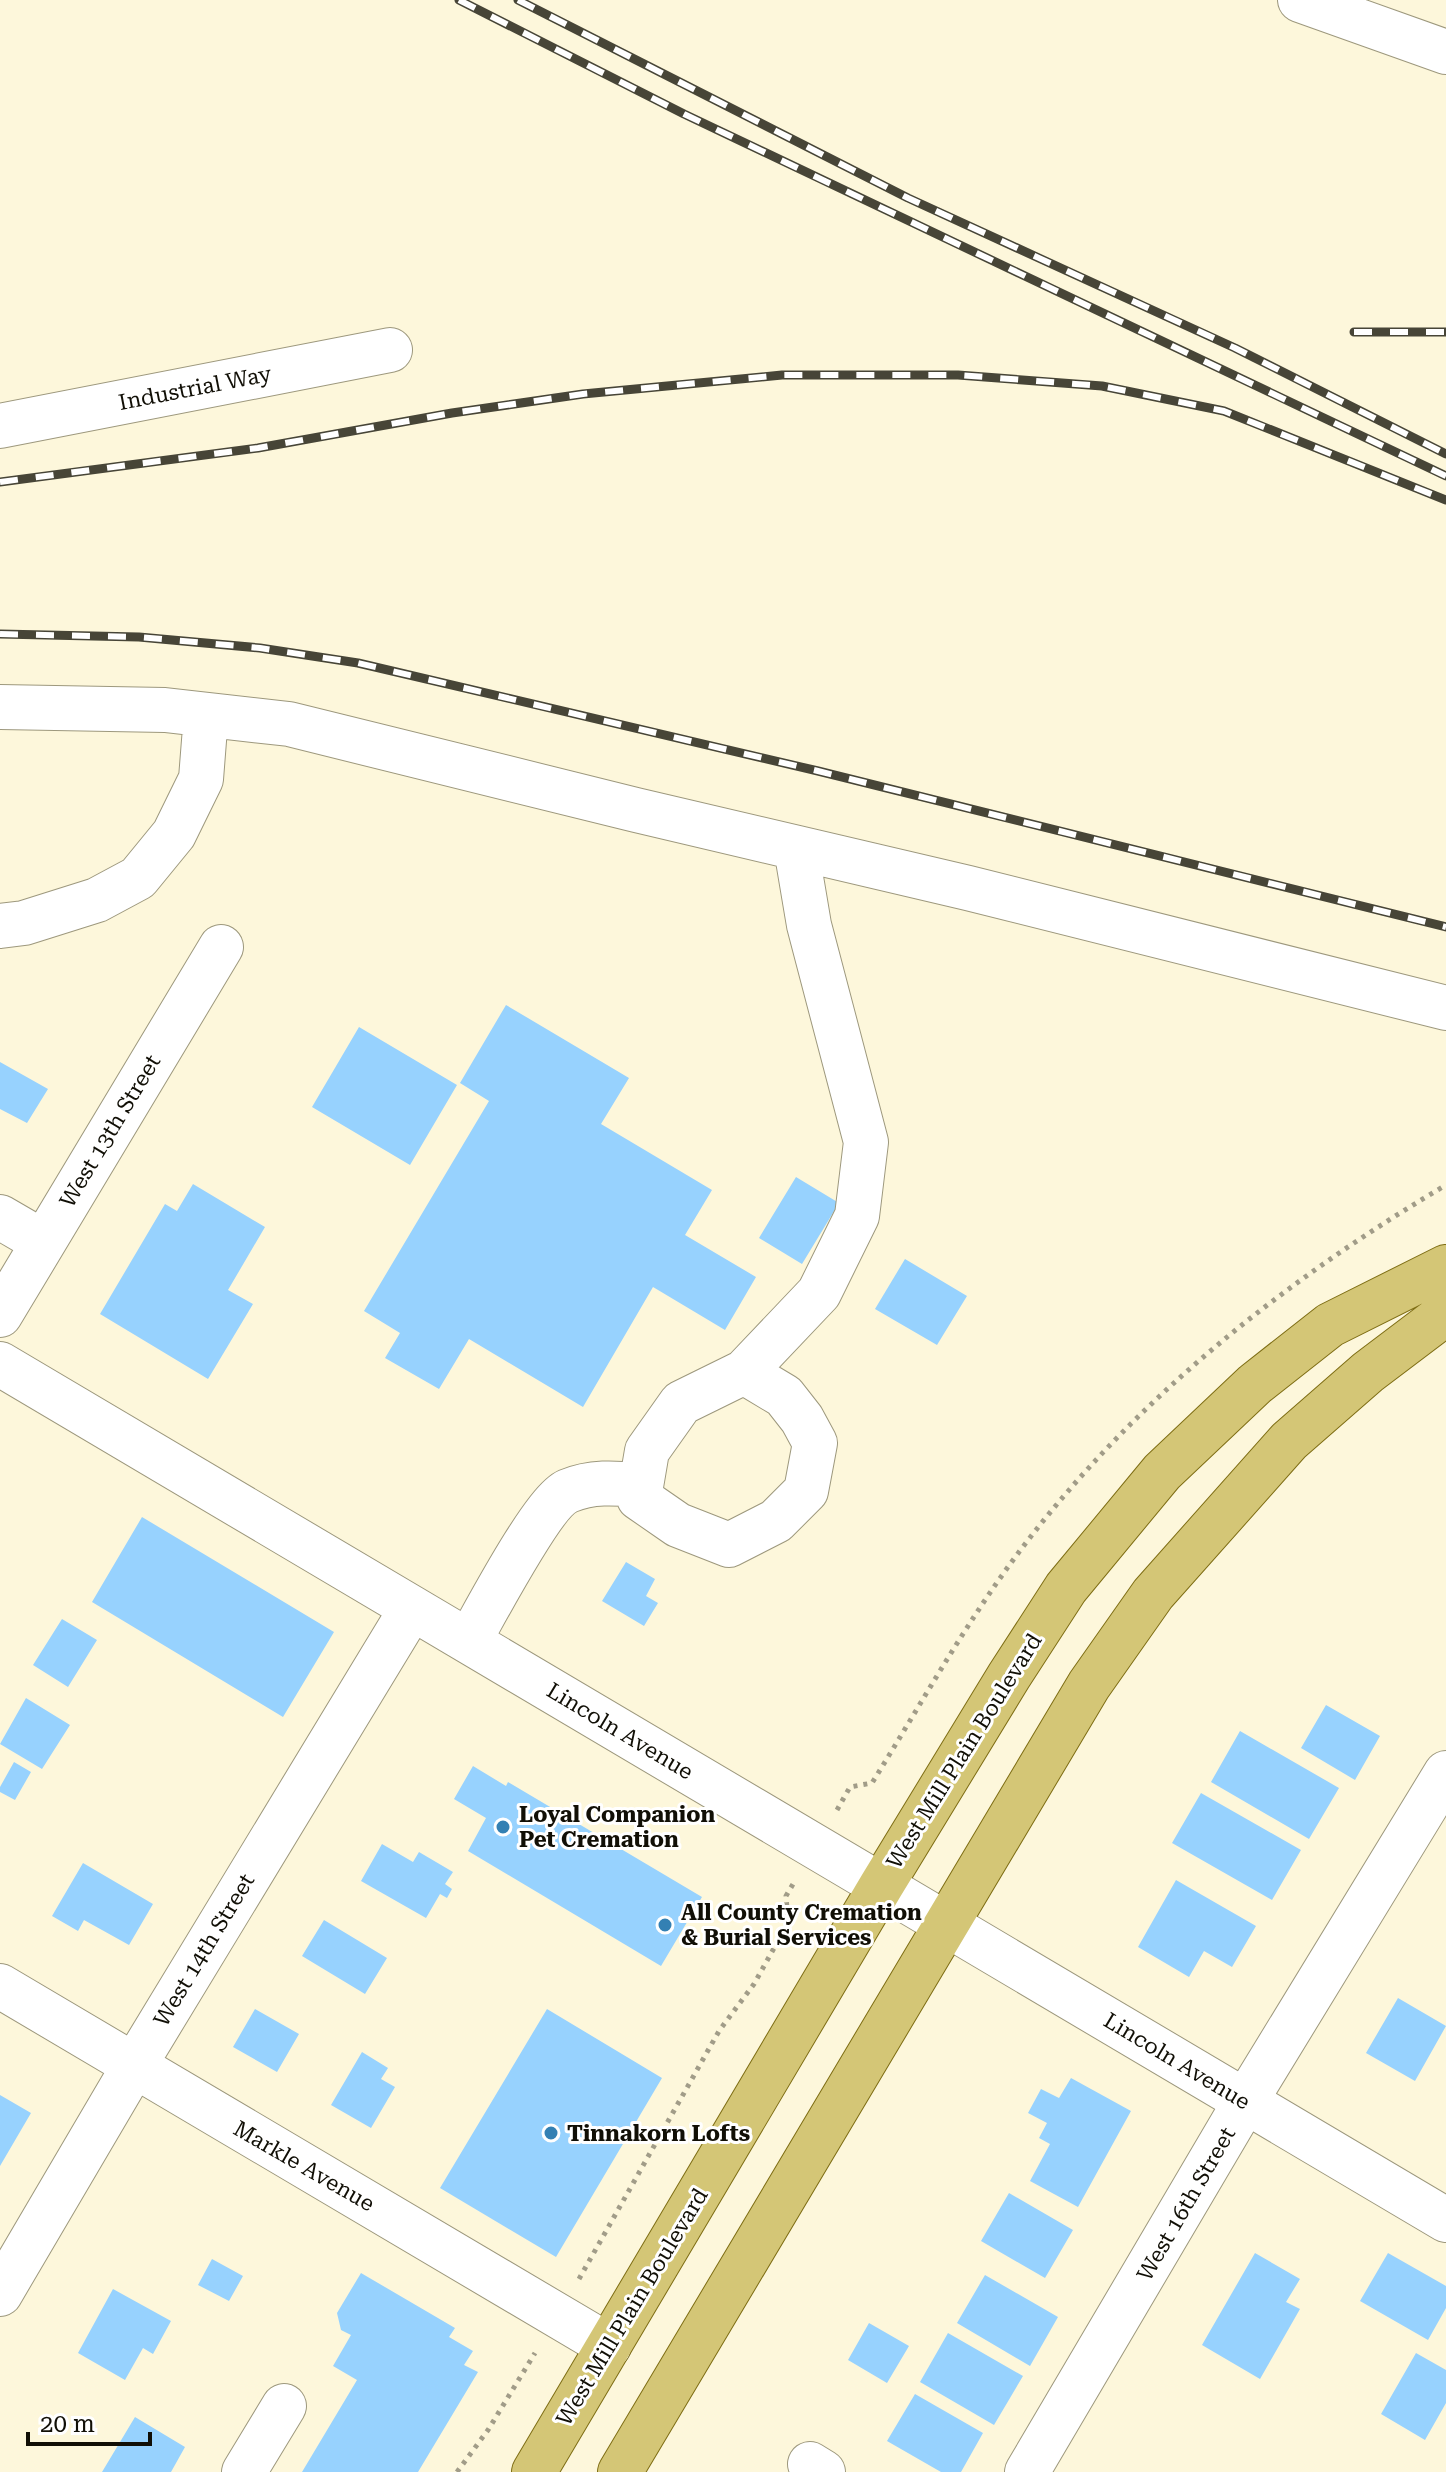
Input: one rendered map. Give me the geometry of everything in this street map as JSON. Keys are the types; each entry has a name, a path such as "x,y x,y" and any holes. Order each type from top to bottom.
{"main road":[{"name":"West Mill Plain Boulevard","path":"534,2472 881,1886 1066,1588 1162,1472 1255,1384 1330,1325 1446,1267"},
{"path":"620,2472 1089,1685 1153,1594 1289,1441 1368,1372 1446,1313"}],"street":[{"path":"1300,0 1446,52"},
{"name":"Industrial Way","path":"0,426 390,350"},
{"path":"0,707 165,710 289,724 968,888 1446,1008"},
{"path":"0,926 24,923 97,900 138,878 174,834 201,779 206,715"},
{"path":"744,1372 784,1396 815,1443 806,1491 776,1521 729,1545 678,1525 639,1498 647,1451 681,1403 744,1372 819,1293 857,1216 866,1142 809,925 796,848"},
{"name":"West 13th Street","path":"0,1315 221,947"},
{"path":"0,1217 43,1242"},
{"name":"Lincoln Avenue","path":"0,1364 1446,2220"},
{"path":"469,1641 531,1534 564,1493 596,1482 641,1485"},
{"name":"West 14th Street","path":"0,2294 134,2066 412,1608"},
{"name":"West 16th Street","path":"1027,2472 1245,2102 1432,1828 1446,1773"},
{"name":"Markle Avenue","path":"0,1986 609,2346"},
{"path":"244,2472 284,2406"}],"path":[{"path":"579,2279 719,2031 754,1984 788,1923 786,1896"},
{"path":"457,2472 488,2430 531,2361"}],"building":[{"path":"506,1005 629,1078 601,1124 712,1190 685,1235 756,1277 725,1330 653,1287 583,1407 469,1339 439,1389 385,1358 400,1333 364,1311 489,1101 460,1083"},
{"path":"359,1027 457,1085 410,1165 312,1107"},
{"path":"0,1062 48,1089 27,1123 0,1109"},
{"path":"796,1177 839,1203 802,1264 759,1238"},
{"path":"193,1184 265,1227 228,1290 253,1304 208,1379 100,1314 165,1204 177,1211"},
{"path":"905,1259 967,1296 937,1345 875,1309"},
{"path":"142,1517 334,1632 283,1717 92,1602"},
{"path":"626,1562 655,1579 646,1596 658,1603 644,1626 602,1601"},
{"path":"62,1619 97,1640 68,1687 33,1665"},
{"path":"26,1698 70,1725 42,1769 0,1744"},
{"path":"1326,1705 1380,1736 1355,1780 1301,1748"},
{"path":"1240,1731 1339,1788 1309,1839 1211,1782"},
{"path":"14,1762 31,1772 15,1800 0,1792"},
{"path":"473,1766 506,1786 508,1782 702,1897 661,1966 468,1851 486,1818 454,1799"},
{"path":"1201,1793 1301,1850 1272,1900 1172,1843"},
{"path":"382,1844 413,1862 419,1852 453,1872 445,1884 452,1889 447,1898 440,1894 426,1918 361,1881"},
{"path":"83,1863 153,1904 129,1945 84,1920 78,1931 52,1916"},
{"path":"1176,1880 1256,1926 1232,1967 1204,1951 1189,1977 1138,1947"},
{"path":"324,1920 387,1958 365,1994 302,1956"},
{"path":"1398,1998 1446,2026 1415,2081 1366,2053"},
{"path":"255,2009 299,2034 277,2072 233,2047"},
{"name":"Tinnakorn Lofts","path":"547,2009 662,2078 556,2257 440,2188"},
{"path":"362,2052 388,2068 381,2079 395,2087 371,2128 331,2105"},
{"path":"1071,2078 1131,2111 1078,2207 1030,2181 1050,2144 1039,2138 1047,2123 1028,2113 1041,2089 1059,2098"},
{"path":"0,2095 31,2113 0,2166"},
{"path":"1009,2193 1073,2230 1045,2278 981,2241"},
{"path":"1255,2253 1300,2279 1286,2302 1300,2309 1260,2379 1202,2345"},
{"path":"1388,2253 1446,2286 1446,2308 1428,2340 1360,2301"},
{"path":"212,2259 243,2276 229,2301 198,2285"},
{"path":"361,2273 455,2328 449,2337 473,2351 464,2365 478,2372 418,2472 302,2472 357,2380 333,2366 351,2335 341,2330 337,2313"},
{"path":"985,2275 1058,2317 1030,2366 957,2323"},
{"path":"113,2289 171,2321 153,2354 143,2348 125,2380 78,2353"},
{"path":"869,2323 909,2346 887,2383 848,2360"},
{"path":"948,2333 1023,2376 994,2425 920,2382"},
{"path":"1416,2353 1446,2370 1446,2403 1425,2440 1381,2414"},
{"path":"915,2394 983,2433 961,2472 941,2472 887,2441"},
{"path":"135,2417 185,2447 171,2472 102,2472"}],"railway":[{"path":"459,0 684,114 1446,476"},
{"path":"518,0 908,198 1235,348 1446,454"},
{"path":"1354,332 1446,332"},
{"path":"0,482 258,448 452,413 583,394 782,375 958,375 1102,386 1224,411 1446,500"},
{"path":"0,634 139,637 260,648 358,663 818,771 1446,927"}],"place":[{"name":"Loyal Companion Pet Cremation","path":"503,1827"},
{"name":"All County Cremation & Burial Services","path":"665,1925"},
{"name":"Tinnakorn Lofts","path":"551,2133"}]}
